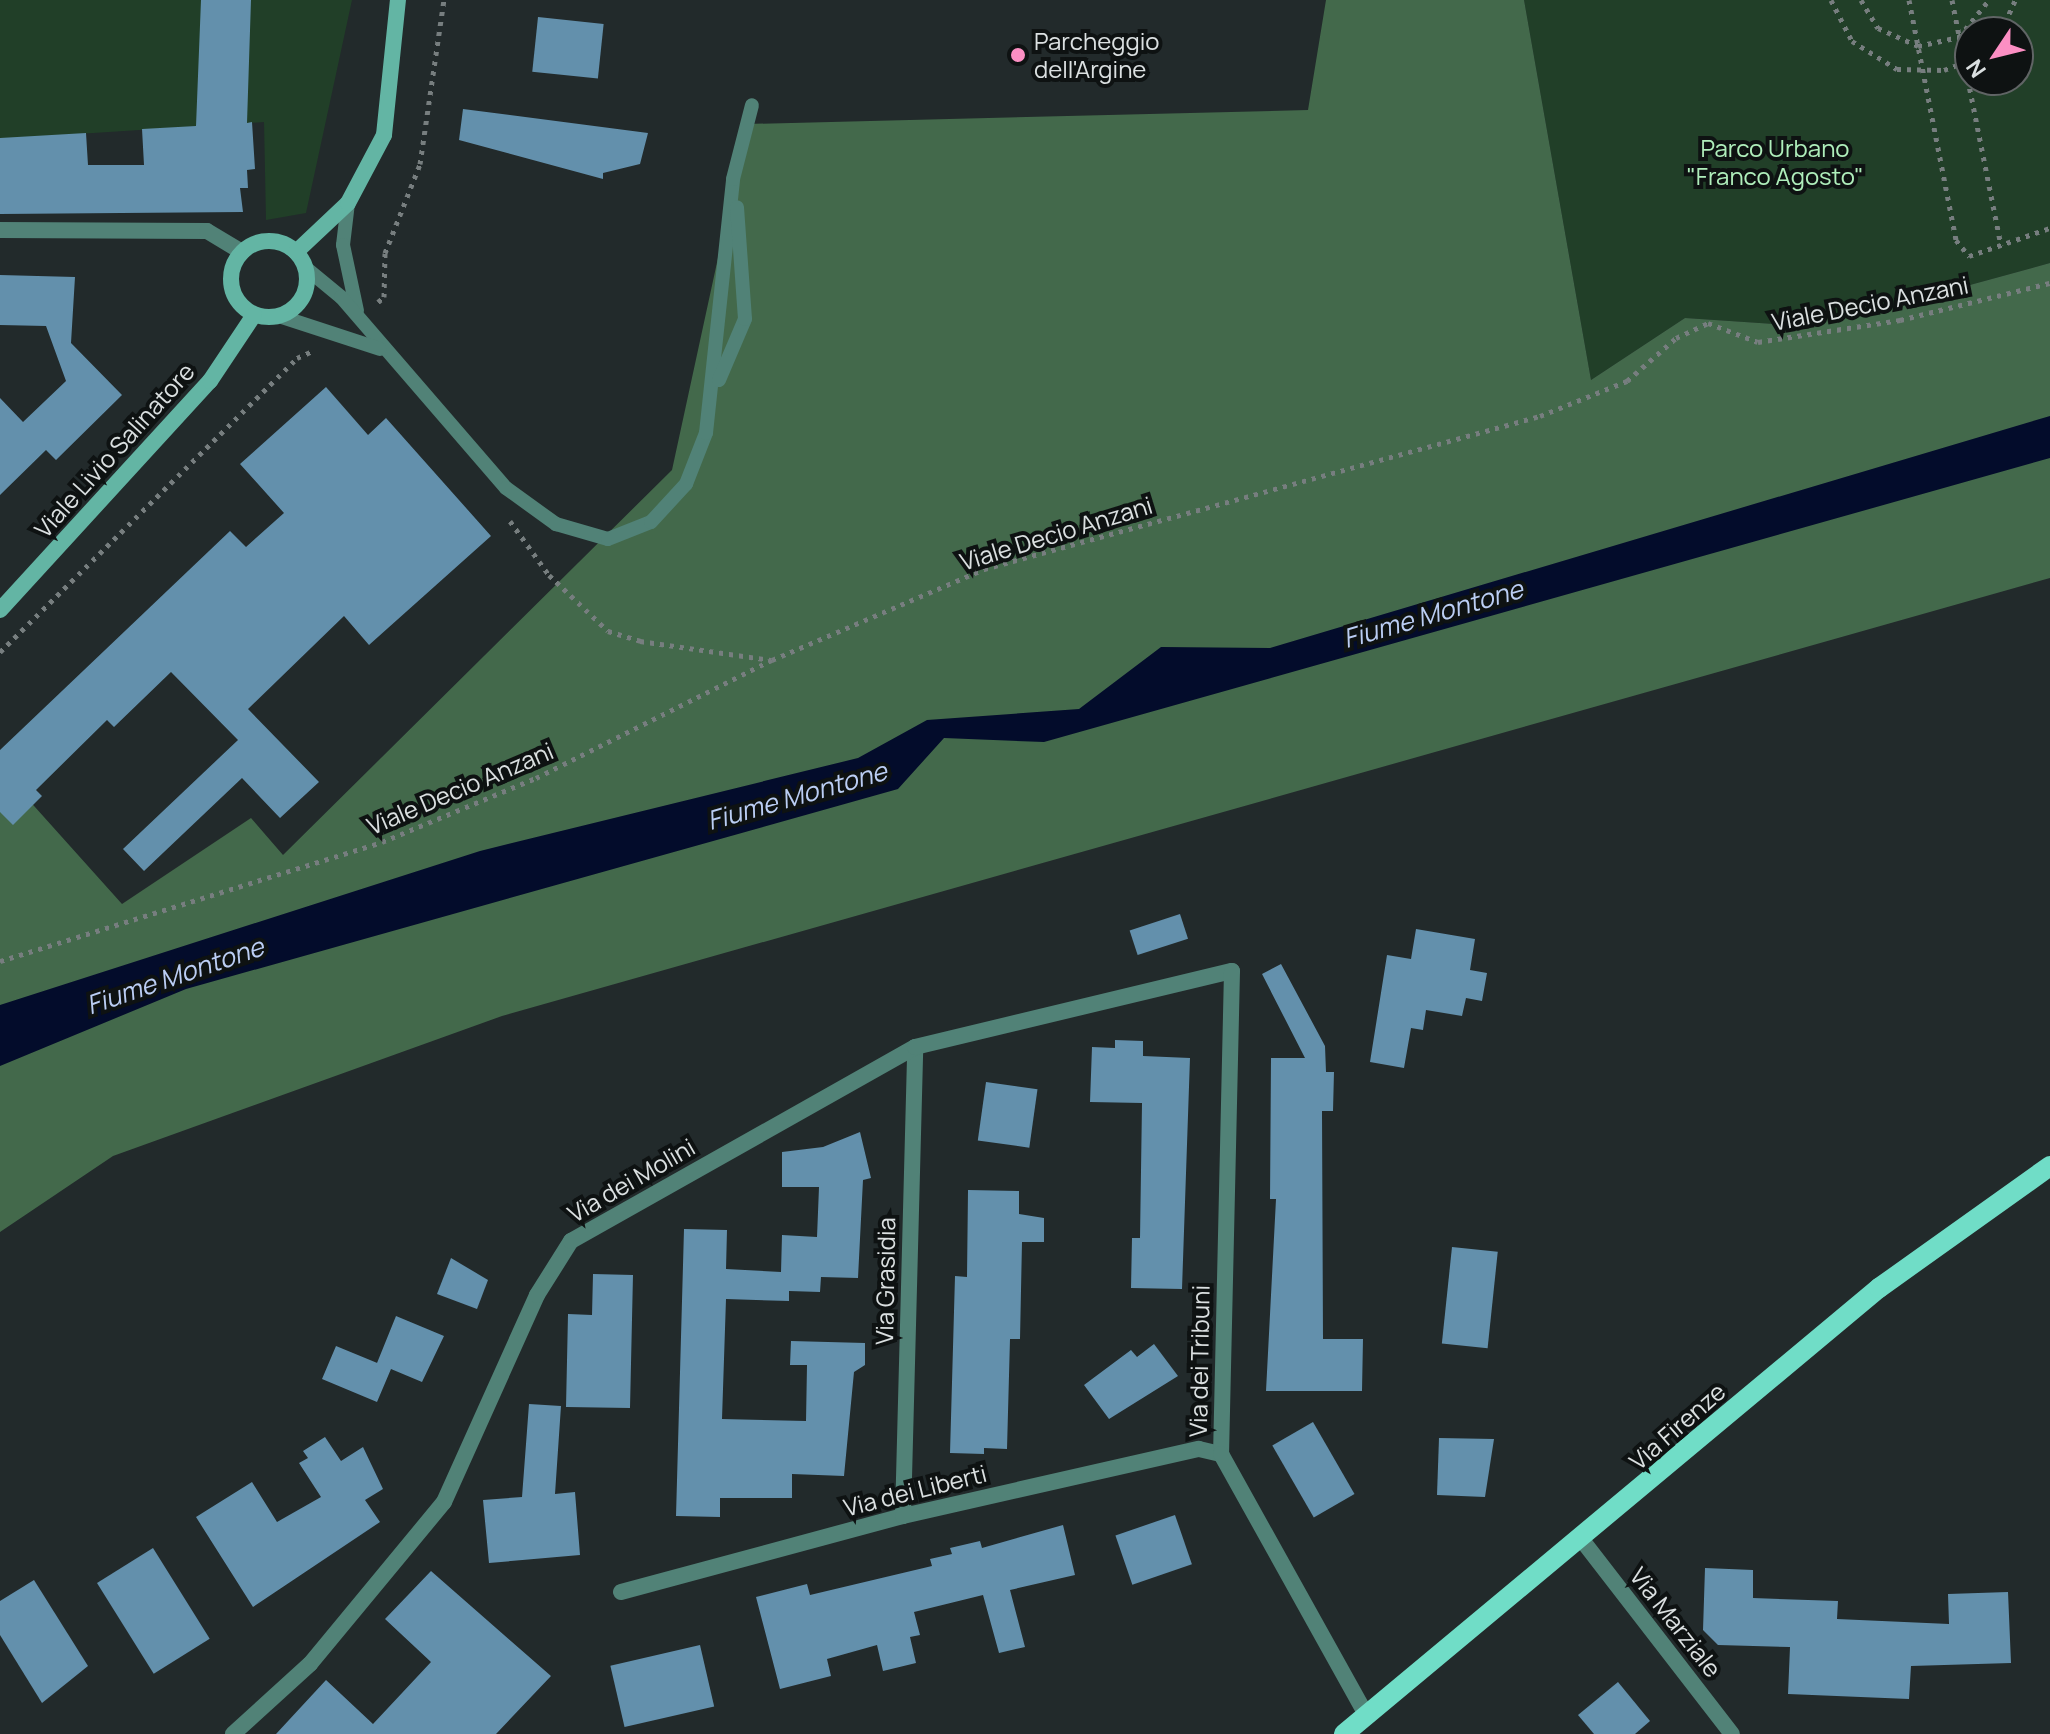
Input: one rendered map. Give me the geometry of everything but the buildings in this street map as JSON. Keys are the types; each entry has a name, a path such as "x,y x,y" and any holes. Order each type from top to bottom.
{"main road":[{"path":"296,252 348,203 384,135 398,0"},
{"path":"275,241 296,252 307,269 306,293 279,316 254,315 231,286 242,252 275,241"},
{"name":"Viale Livio Salinatore","path":"0,610 210,381 254,315"},
{"name":"Via Firenze","path":"1344,1734 1582,1540 1879,1288 2050,1166"}],"street":[{"path":"0,230 207,231 242,252"},
{"name":"Via dei Molini","path":"233,1734 310,1664 444,1502 537,1295 571,1241 915,1047 1232,971"},
{"name":"Via dei Tribuni","path":"1232,971 1221,1454 1366,1715"},
{"name":"Via Grasidia","path":"903,1516 915,1047"},
{"name":"Via dei Liberti","path":"621,1592 903,1516 1199,1449 1221,1454"},
{"name":"Via Marziale","path":"1582,1540 1732,1734"}],"lane":[{"path":"307,269 359,319 506,488 556,524 608,539 651,522 686,484 706,433 733,179 752,105"},
{"path":"711,400 745,319 733,179"},
{"path":"348,203 343,245 359,319"},
{"path":"279,316 343,333 388,353"}],"path":[{"path":"359,319 384,297 385,253 420,164 444,0"},
{"path":"1831,0 1852,41 1873,58 1923,73 1954,65"},
{"path":"1861,0 1878,28 1918,46 1954,38"},
{"path":"1909,0 1956,240 1969,256 2050,228"},
{"path":"1976,16 1989,0"},
{"path":"1973,96 2001,245"},
{"name":"Viale Decio Anzani","path":"0,961 382,842 536,778 772,660 984,569 1540,416 1627,381 1676,338 1708,323 1736,329 1758,342 1900,320 2050,283"},
{"path":"0,652 297,358 343,333"},
{"path":"506,488 507,515 523,543 608,631 640,641 772,660"}],"green space":[{"path":"0,0 352,0 306,213 266,220 264,122 0,139"},
{"path":"1326,0 1524,0 1591,380 1685,318 1774,324 1893,306 2050,263 2050,578 502,1016 113,1156 0,1232 0,768 122,904 251,818 283,855 672,470 747,124 1308,110"},
{"name":"Parco Urbano \"Franco Agosto\"","path":"1524,0 2050,0 2050,263 1893,306 1774,324 1685,318 1591,380"}],"water":[{"name":"Fiume Montone","path":"2050,416 2050,458 1044,742 944,738 898,789 186,989 0,1066 0,1005 480,851 858,758 927,720 1079,709 1161,647 1270,648"}],"place":[{"name":"Parcheggio dell'Argine","path":"1018,55"}]}
